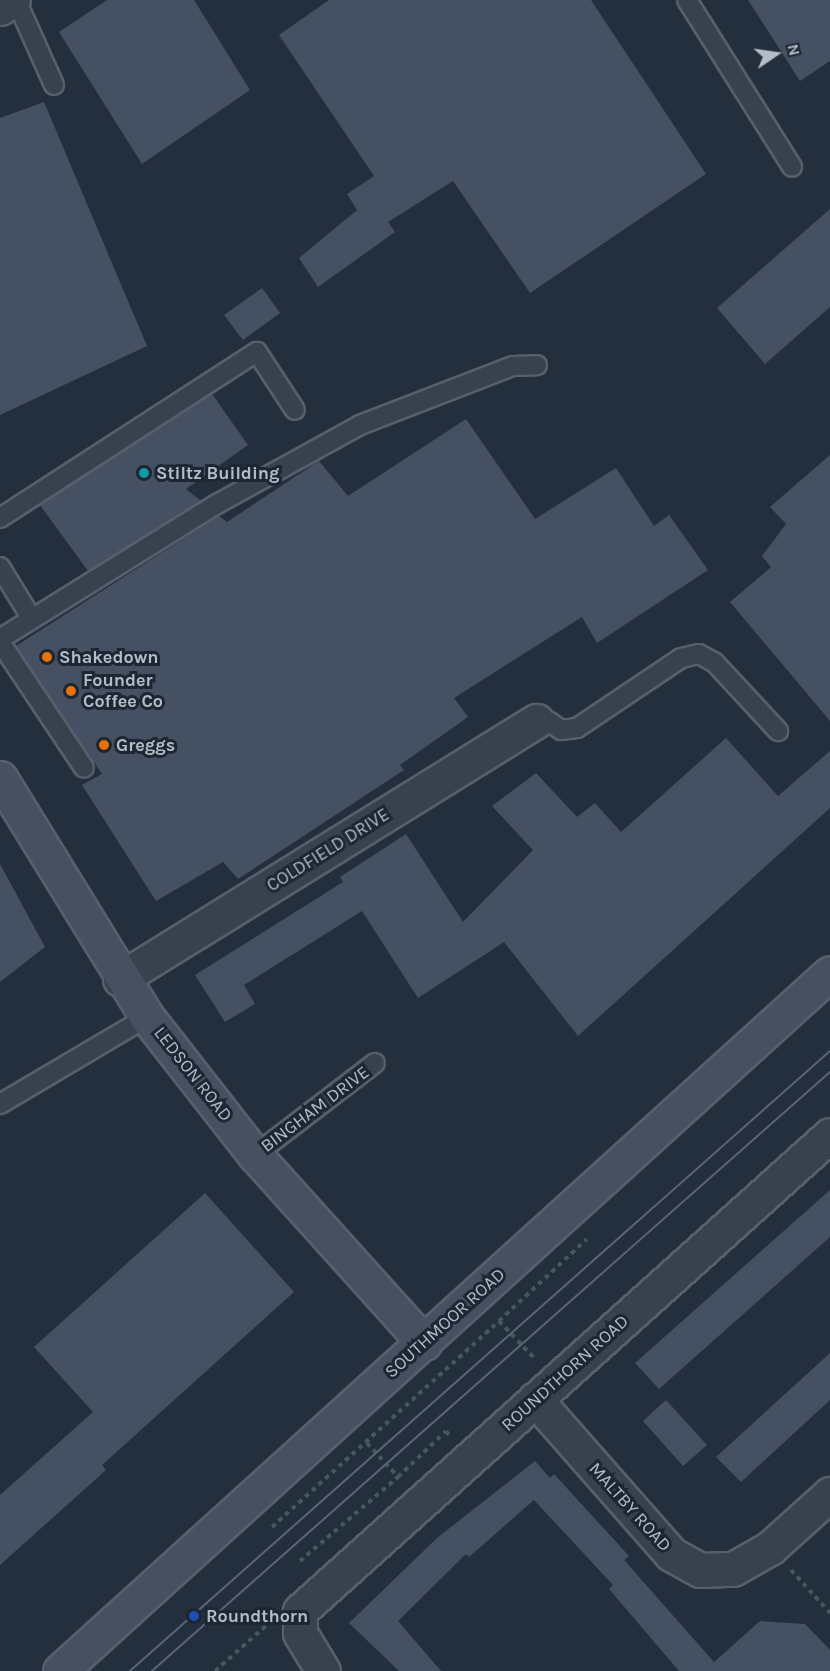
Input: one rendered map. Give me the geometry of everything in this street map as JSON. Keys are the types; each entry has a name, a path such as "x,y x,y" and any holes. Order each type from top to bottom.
{"street":[{"path":"0,8 14,0"},
{"name":"COLDFIELD DRIVE","path":"120,979 536,721"},
{"name":"LEDSON ROAD","path":"0,778 120,979 147,1017 255,1155 423,1342"},
{"name":"SOUTHMOOR ROAD","path":"60,1671 830,973"},
{"name":"ROUNDTHORN ROAD","path":"300,1611 830,1135"},
{"name":"MALTBY ROAD","path":"535,1400 671,1554 700,1570 733,1569 770,1548 830,1494"},
{"path":"300,1611 300,1633 323,1671"}],"lane":[{"path":"14,0 54,85"},
{"path":"687,0 792,167"},
{"path":"0,518 257,352 295,410"},
{"path":"84,768 0,640 217,504 360,425 513,366 537,365"},
{"path":"0,567 32,619"},
{"path":"536,721 550,722 561,730 577,728 681,658 699,654 715,663 778,731"},
{"path":"0,1104 147,1017"},
{"name":"BINGHAM DRIVE","path":"255,1155 375,1063"}],"path":[{"path":"272,1527 499,1321 532,1355"},
{"path":"367,1443 377,1453"},
{"path":"300,1561 398,1477"},
{"path":"770,1548 830,1613"},
{"path":"215,1671 279,1614 300,1611"}],"building":[{"path":"107,0 194,0 250,90 142,164 59,32"},
{"path":"329,0 591,0 706,174 530,293 453,181 388,222 395,232 318,287 299,258 357,210 347,194 374,176 279,35"},
{"path":"748,0 830,0 830,61 800,81"},
{"path":"44,102 147,346 0,415 0,118"},
{"path":"830,209 830,307 765,364 717,308"},
{"path":"262,288 280,313 243,340 224,315"},
{"name":"Stiltz Building","path":"212,394 248,445 186,489 201,501 88,571 40,505"},
{"path":"466,419 535,519 616,468 654,526 669,515 708,570 597,643 582,617 454,698 468,717 400,765 404,770 238,879 223,862 156,901 82,785 102,774 16,646 219,516 227,522 319,461 348,496"},
{"path":"830,455 830,721 730,602 771,567 762,556 786,524 770,507"},
{"path":"726,738 778,796 830,751 830,808 578,1036 504,942 418,998 362,911 244,985 255,1004 225,1022 195,975 343,882 340,877 406,834 463,922 533,850 492,806 536,773 577,817 595,803 621,832"},
{"path":"0,864 45,947 0,982"},
{"path":"830,1190 830,1237 659,1389 635,1363"},
{"path":"205,1193 294,1292 102,1465 106,1470 0,1565 0,1495 93,1412 34,1347"},
{"path":"830,1353 830,1400 741,1482 716,1457"},
{"path":"666,1400 707,1445 683,1466 643,1421"},
{"path":"535,1461 550,1478 554,1474 629,1556 624,1560 714,1662 760,1621 805,1624 830,1650 830,1671 679,1671 609,1589 613,1585 534,1500 469,1557 466,1554 398,1621 441,1671 399,1671 349,1623 437,1538"}],"tram line":[{"path":"130,1671 830,1051"},
{"path":"152,1671 830,1072"}],"place":[{"name":"Stiltz Building","path":"144,473"},
{"name":"Shakedown","path":"47,657"},
{"name":"Founder Coffee Co","path":"71,691"},
{"name":"Greggs","path":"104,745"},
{"name":"Roundthorn","path":"194,1616"}]}
